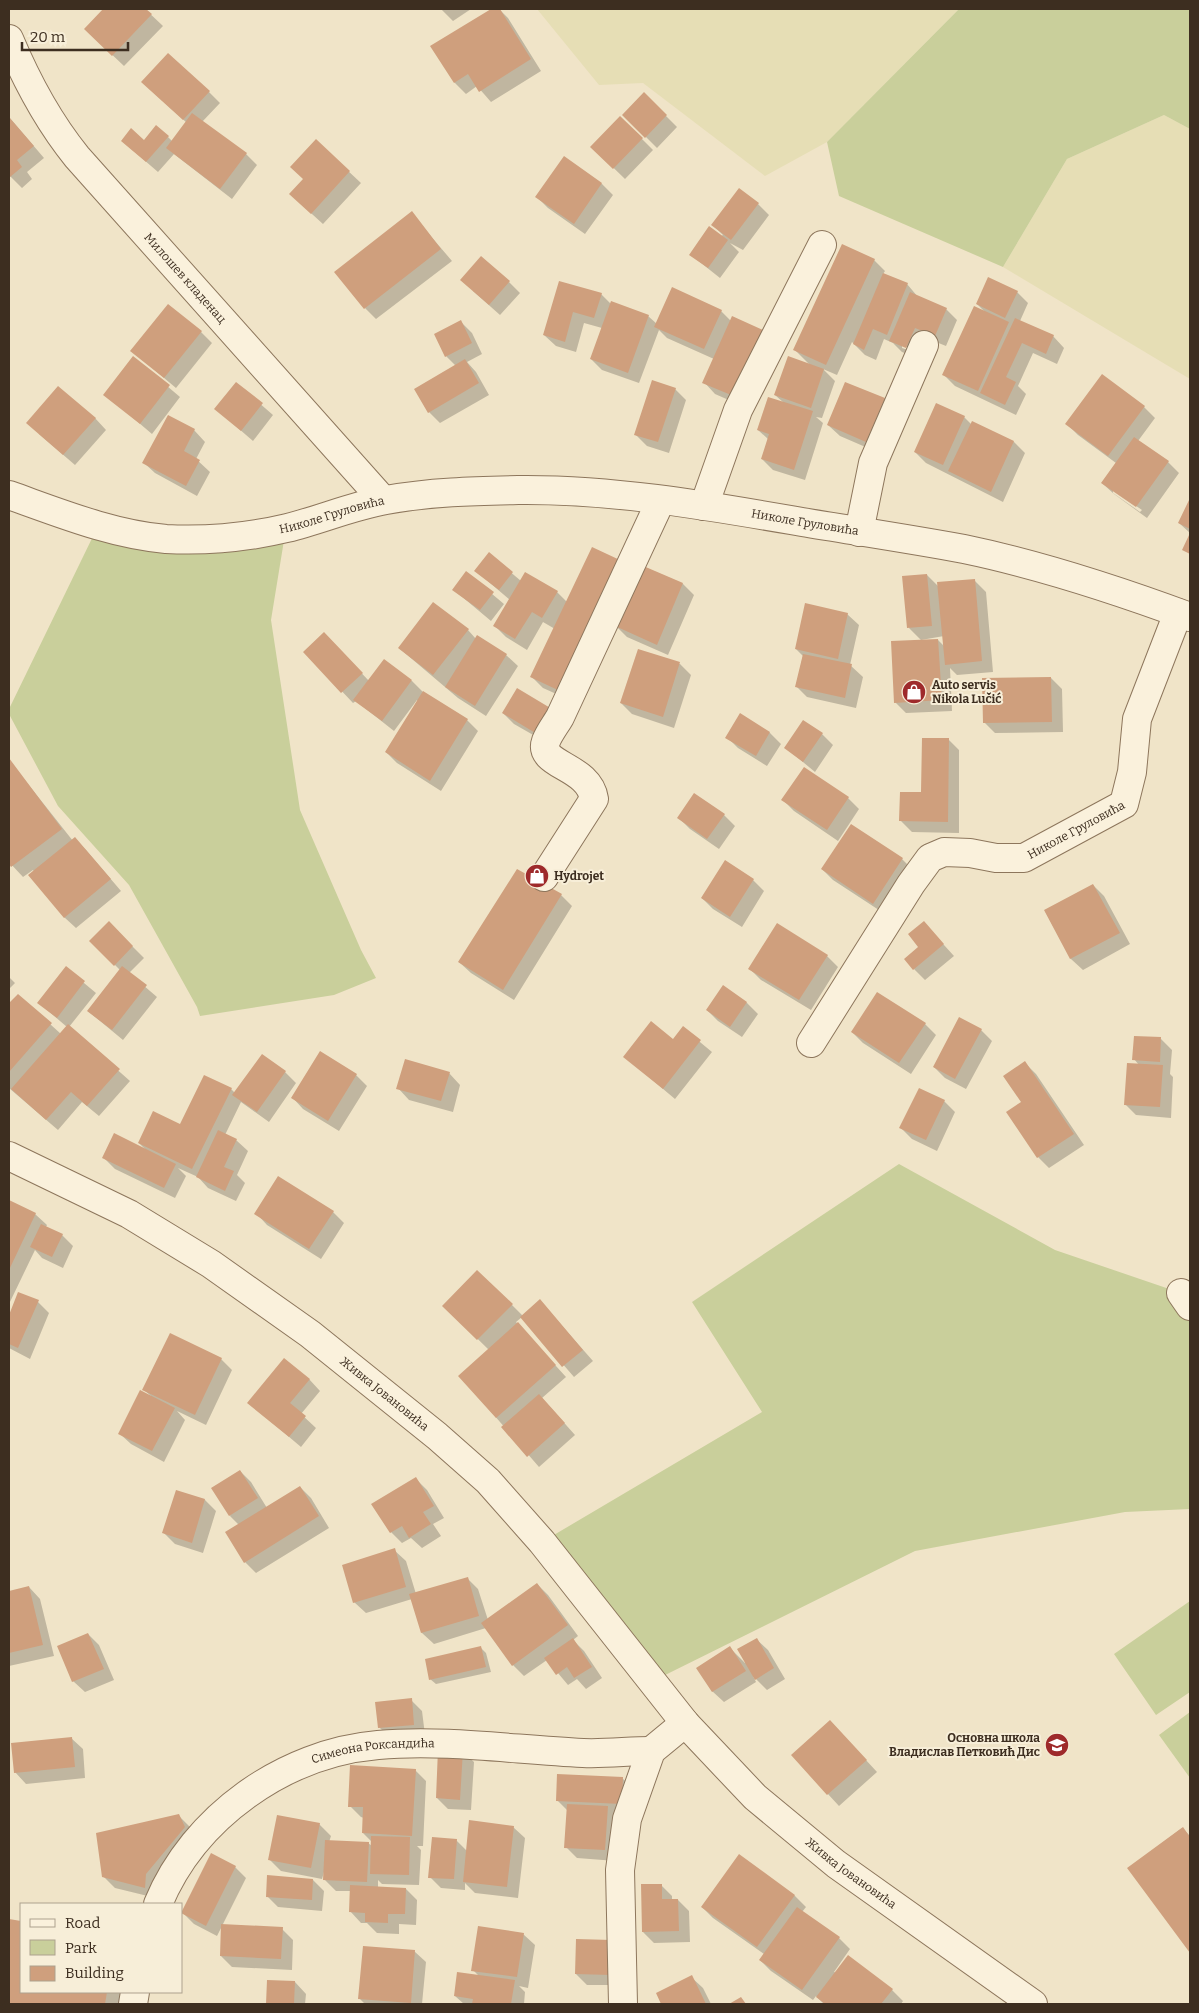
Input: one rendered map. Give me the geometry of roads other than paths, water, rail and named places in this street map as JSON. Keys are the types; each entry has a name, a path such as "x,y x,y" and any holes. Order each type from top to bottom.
{"street":[{"name":"Милошев кладенац","path":"9,39 34,94 54,129 71,150 383,500"},
{"path":"704,506 738,410 822,245"},
{"path":"858,532 873,463 924,345"},
{"name":"Николе Груловића","path":"9,495 98,526 168,539 239,535 286,528 383,500 421,494 521,490 619,494 704,506 964,550 1029,565 1184,615 1137,719 1132,772 1124,804 1024,858 996,858 970,853 944,852 930,858 810,1043"},
{"path":"544,877 594,799 588,782 571,769 550,759 546,750 546,742 560,717 661,500"},
{"name":"Живка Јовановића","path":"9,1156 121,1210 211,1264 317,1339 437,1436 488,1482 542,1542 685,1723 755,1797 794,1830 889,1903 1033,2004"},
{"path":"623,2004 620,1870 627,1819 651,1750 685,1723"},
{"name":"Симеона Роксандића","path":"158,1903 172,1875 202,1833 221,1814 246,1795 285,1772 324,1756 351,1749 394,1745 586,1753 651,1750"}],"place":[{"name":"Auto servis Nikola Lučić","path":"914,692"},
{"name":"Hydrojet","path":"537,876"},
{"name":"Основна школа Владислав Петковић Дис","path":"1057,1745"}]}
